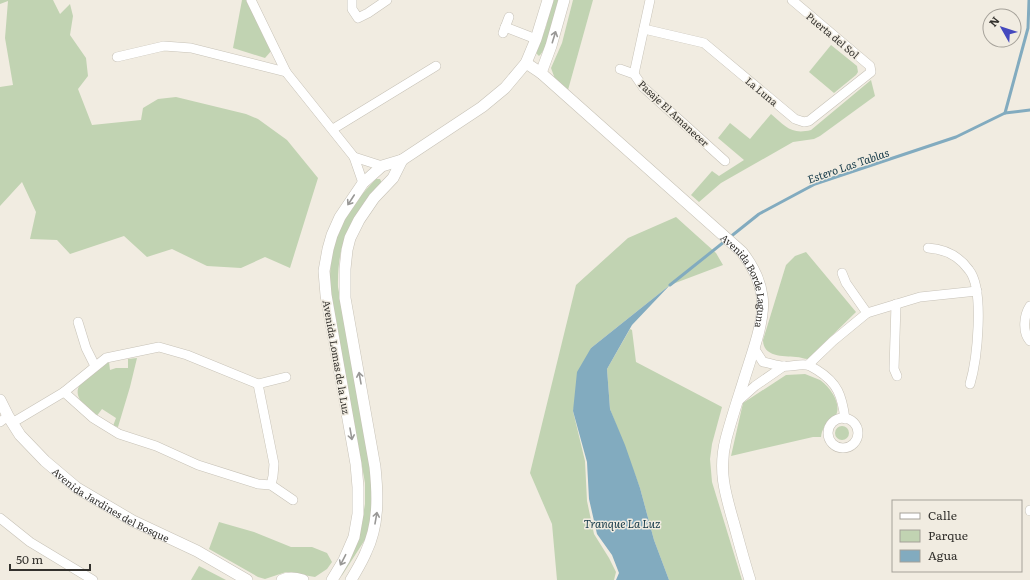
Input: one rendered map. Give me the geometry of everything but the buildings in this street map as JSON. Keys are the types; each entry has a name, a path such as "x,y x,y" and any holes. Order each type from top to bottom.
{"street":[{"path":"251,0 286,72 354,157 363,183"},
{"path":"352,0 352,9 358,18 387,0"},
{"name":"Avenida Lomas de la Luz","path":"332,580 344,560 354,537 358,514 356,464 326,295 324,271 328,249 336,226 352,198 363,183 382,166 402,160 482,107 505,88 526,63 536,39 548,0"},
{"path":"541,73 551,46 564,0"},
{"path":"634,74 650,0"},
{"name":"Puerta del Sol","path":"792,0 870,66 871,72"},
{"path":"509,17 504,30 536,39"},
{"name":"La Luna","path":"644,29 704,43 799,121 809,121 871,72"},
{"path":"117,57 164,46 172,46 191,48 286,72"},
{"name":"Avenida Borde Laguna","path":"526,63 541,73 715,227 742,252 756,274 762,296 762,313 754,348 742,383 723,449 722,477 750,580"},
{"path":"333,129 436,66"},
{"name":"Pasaje El Amanecer","path":"620,69 634,74 644,87 725,160"},
{"path":"354,157 382,166"},
{"name":"Avenida Lomas de la Luz","path":"351,580 367,552 374,532 378,490 345,298 346,257 350,238 359,220 374,198 393,178 402,160"},
{"path":"928,248 939,249 955,256 970,271 977,291 978,336 974,370 970,384"},
{"path":"842,273 846,283 867,313"},
{"path":"808,365 833,341 867,313 920,297 977,291"},
{"path":"896,304 894,369 897,376"},
{"path":"1030,306 1027,311 1024,329 1030,341"},
{"path":"78,322 86,348 95,366"},
{"path":"7,420 64,392 106,358 159,347 187,355 258,384 286,377"},
{"path":"754,348 763,362"},
{"path":"748,368 763,362 784,366 798,364 808,365 824,375 834,386 842,401 845,419"},
{"path":"737,402 755,386 784,366"},
{"path":"742,383 755,386"},
{"path":"258,384 274,464 274,476 271,485"},
{"path":"64,392 93,418 119,434 156,446 198,465 258,484 271,485 293,500"},
{"name":"Avenida Jardines del Bosque","path":"0,400 7,420 20,435 45,461 77,488 133,521 197,552 247,580"},
{"path":"0,518 30,542 93,580"},
{"path":"282,580 297,578 302,580"}],"green space":[{"path":"0,0 53,0 60,14 70,4 73,16 70,35 86,58 88,76 78,89 92,125 141,120 143,108 158,99 176,97 246,114 258,119 287,140 318,178 290,268 265,257 241,268 207,266 172,249 147,257 124,236 70,254 57,240 30,239 36,212 22,182 0,206 0,87 13,85 5,38 8,1 0,4"},
{"path":"242,0 246,0 272,50 265,58 233,48"},
{"path":"552,0 559,0 549,38 543,52 539,56 536,53 546,27"},
{"path":"573,0 593,0 568,90 555,79 551,68 562,43"},
{"path":"831,45 857,66 858,72 834,93 809,72"},
{"path":"871,80 875,96 820,136 814,139 793,142 721,183 699,202 691,195 712,171 719,176 744,160 718,138 730,123 750,139 771,114 785,126 793,130 811,130"},
{"path":"376,179 380,179 381,184 361,208 348,231 343,243 338,271 338,287 371,462 374,504 368,535 341,577 360,533 365,504 365,483 330,289 330,273 335,243 340,229 355,203"},
{"path":"676,217 716,253 723,265 670,285 591,348 573,411 585,461 587,501 594,534 616,572 614,580 557,580 552,524 530,473 576,285 628,238"},
{"path":"806,252 856,312 808,359 770,353 766,350 763,340 786,265 795,256"},
{"path":"630,329 632,330 636,362 722,407 712,444 710,459 712,482 742,580 669,580 654,540 640,488 610,409 607,369"},
{"path":"137,358 118,427 113,426 116,418 102,409 96,417 82,403 78,395 79,386 103,365 109,362 110,370 116,368 128,368 128,359"},
{"path":"805,374 824,383 834,395 836,400 836,415 824,428 821,437 813,437 731,456 743,403 786,375"},
{"path":"839,426 845,426 849,430 849,436 845,440 839,440 835,436 835,430"},
{"path":"219,522 254,532 291,547 312,547 327,553 332,562 327,569 315,577 286,572 265,579 258,577 209,549"},
{"path":"199,566 226,580 191,580"}],"water":[{"name":"Tranque La Luz","path":"670,285 632,325 607,369 610,409 625,445 640,488 654,540 669,580 616,580 619,573 612,555 597,534 589,499 587,462 573,411 577,372 591,348"}],"waterway":[{"path":"1005,113 1028,28 1029,0"},
{"name":"Estero Las Tablas","path":"670,285 759,214 815,184 956,137 1005,113 1030,110"}]}
